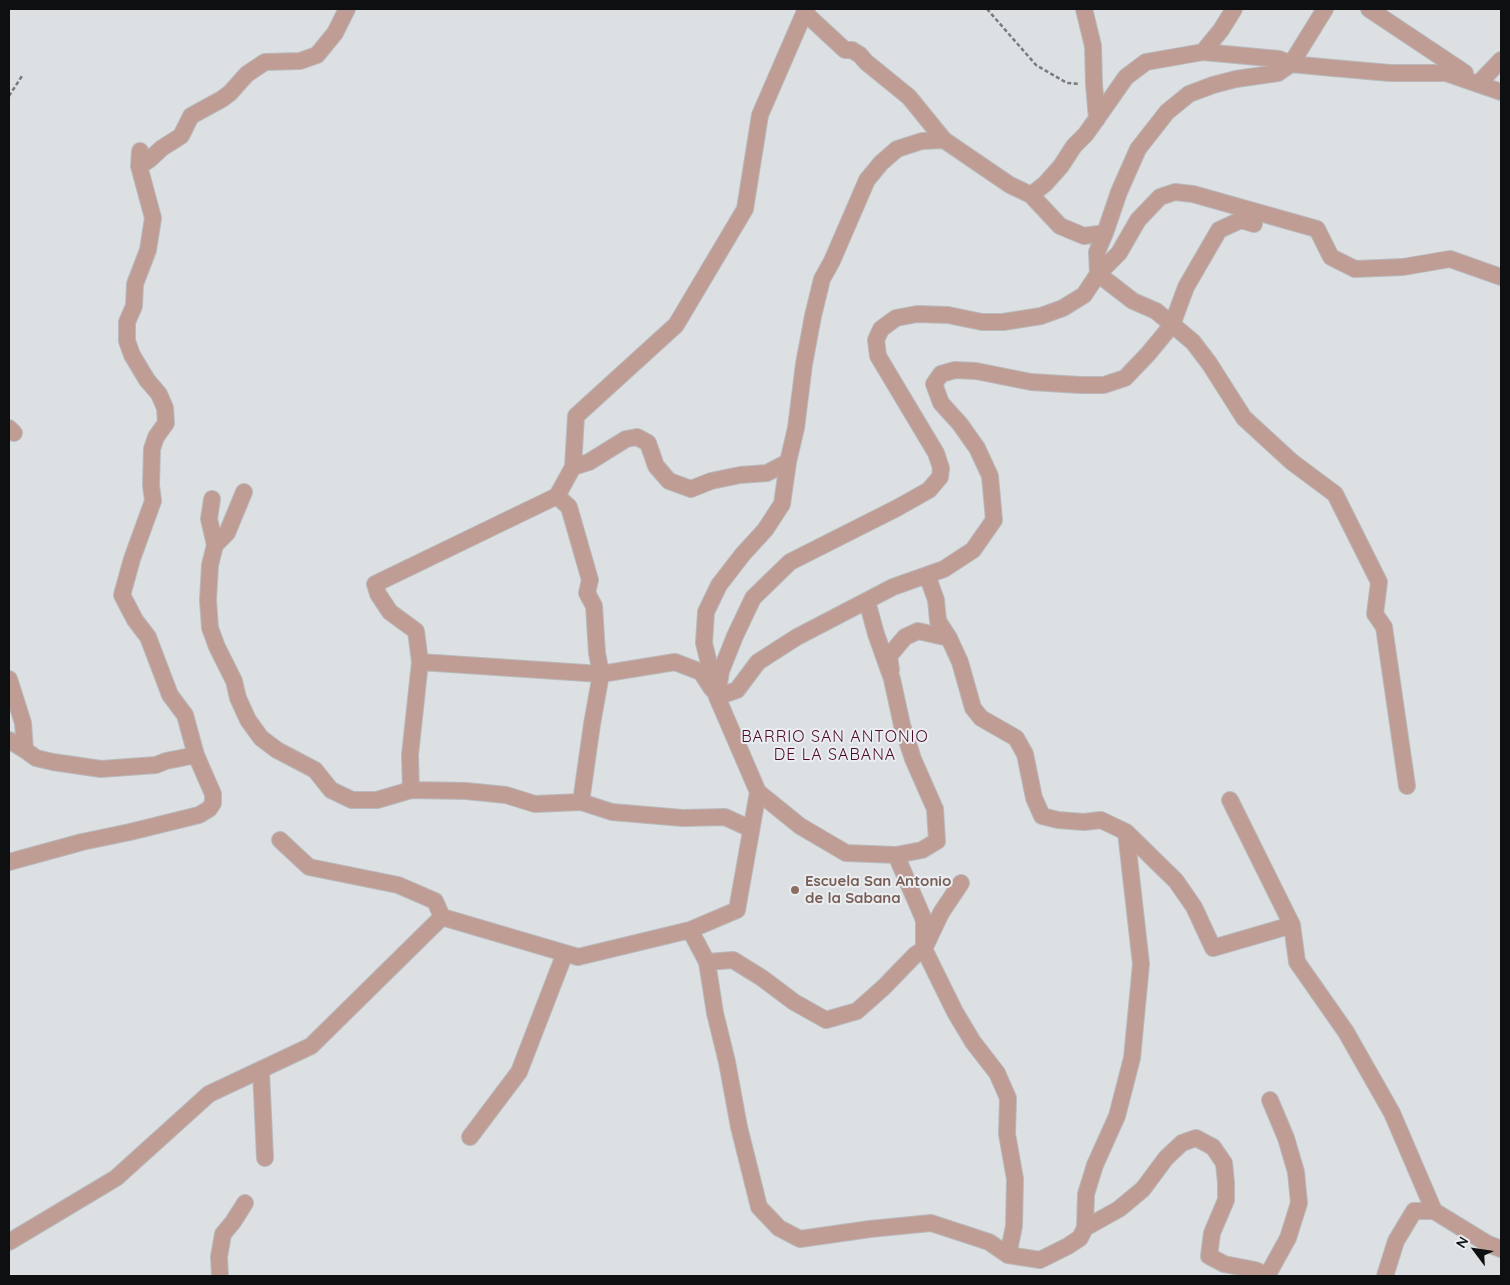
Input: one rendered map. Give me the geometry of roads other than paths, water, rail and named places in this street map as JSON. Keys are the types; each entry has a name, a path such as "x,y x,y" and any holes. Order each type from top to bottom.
{"street":[{"path":"9,862 82,842 199,815 209,809 214,803 213,794 196,755 185,714 170,695 148,637 135,620 122,595 132,559 154,501 151,485 152,449 156,437 166,424 166,408 132,355 127,341 127,322 134,306 135,284 148,250 152,218 140,158 149,160 162,148 181,136 191,116 222,99 246,74 265,62 300,61 318,55 335,33 347,9"},
{"path":"1084,9 1093,46 1097,118"},
{"path":"1203,52 1221,30 1234,9"},
{"path":"1325,9 1291,64 1278,73 1236,79 1189,94 1166,112 1138,149 1119,192 1097,252 1098,274 1133,301 1156,311 1193,342 1209,363 1244,418 1292,462 1335,494 1379,582 1375,614 1384,627 1407,786"},
{"path":"1369,9 1479,83"},
{"path":"411,790 410,755 420,662 416,631 390,612 378,594 375,584 557,496 573,467 576,416 676,325 745,208 760,115 806,10 826,34 845,50 852,50 860,55 908,97 944,140 1010,185 1031,195 1060,226 1084,236 1105,233"},
{"path":"1031,195 1046,184 1061,166 1126,77 1146,62 1203,52 1279,59 1291,64 1390,73 1446,72 1501,92"},
{"path":"1479,83 1501,60"},
{"path":"717,698 704,643 706,612 719,585 764,530 782,504 788,462 796,428 806,354 822,279 832,261 867,180 881,163 897,149 922,141 944,140"},
{"path":"717,698 721,671 753,598 790,562 929,490 940,477 941,468 936,453 878,356 876,340 882,329 896,318 917,314 948,315 982,322 1003,322 1041,316 1063,308 1084,295 1098,274 1119,253 1138,220 1160,197 1175,192 1193,194 1317,229 1331,257 1355,269 1404,267 1450,259 1501,277"},
{"path":"717,698 737,690 758,662 798,637 893,588 944,569 973,550 994,520 990,476 977,448 960,424 940,403 934,384 941,374 955,370 976,371 1031,382 1104,385 1125,378 1172,325 1186,288 1219,230 1242,220 1254,224"},
{"path":"573,467 589,462 626,439 637,437 648,443 656,466 668,481 692,489 711,481 740,475 767,473 788,462"},
{"path":"215,545 227,533 244,492"},
{"path":"557,496 569,507 590,580 587,593 594,606 597,653 601,674 581,802"},
{"path":"212,499 209,518 215,545 210,565 208,600 210,628 220,654 234,680 238,698 248,720 261,738 278,750 315,770 330,790 352,800 377,800 411,790 466,791 506,795 534,804 581,802 612,812 683,818 725,816 751,829"},
{"path":"927,575 936,600 938,621 949,638 962,670 973,708 981,718 1016,738 1025,754 1034,798 1042,816 1058,820 1084,822 1101,820 1126,832 1176,881 1194,908 1212,948 1292,925"},
{"path":"867,601 876,634 892,679"},
{"path":"420,662 601,674 675,662 701,672 717,698 758,792 800,826 846,853 896,854 922,850 938,841 935,809 913,759 902,725 889,656 905,637 918,632 949,638"},
{"path":"9,679 23,723 25,750"},
{"path":"9,740 36,758 101,769 156,765 196,755"},
{"path":"442,917 578,957 690,930 737,910 758,792"},
{"path":"1230,800 1292,925 1297,962 1346,1032 1392,1113 1434,1211"},
{"path":"690,930 707,962 715,1013 727,1062 739,1127 759,1207 779,1228 800,1239 931,1223 989,1242 1008,1255 1040,1260 1080,1238 1085,1228 1086,1194 1095,1166 1117,1116 1132,1058 1141,964 1126,832"},
{"path":"280,840 309,867 398,885 435,901 442,917"},
{"path":"896,854 924,920 924,949 956,1012 973,1042 997,1073 1008,1098 1007,1134 1015,1179 1014,1226 1008,1255"},
{"path":"707,962 733,960 762,978 794,1002 826,1020 857,1012 914,955 924,949 941,913 960,883"},
{"path":"9,1242 116,1178 209,1094 311,1046 442,917"},
{"path":"470,1137 519,1072 565,953"},
{"path":"261,1071 265,1158"},
{"path":"1085,1228 1119,1209 1143,1189 1166,1158 1182,1143 1196,1138 1213,1147 1224,1163 1226,1200 1212,1233 1209,1256 1224,1264 1256,1270 1268,1276 1288,1238 1299,1203 1296,1172 1286,1138 1270,1100"},
{"path":"220,1276 219,1257 223,1234 234,1222 245,1203"},
{"path":"1385,1276 1396,1241 1414,1211 1434,1211 1488,1244 1501,1249"}],"place":[{"name":"Escuela San Antonio de la Sabana","path":"795,890"}],"district":[{"name":"BARRIO SAN ANTONIO DE LA SABANA","path":"835,746"}]}
